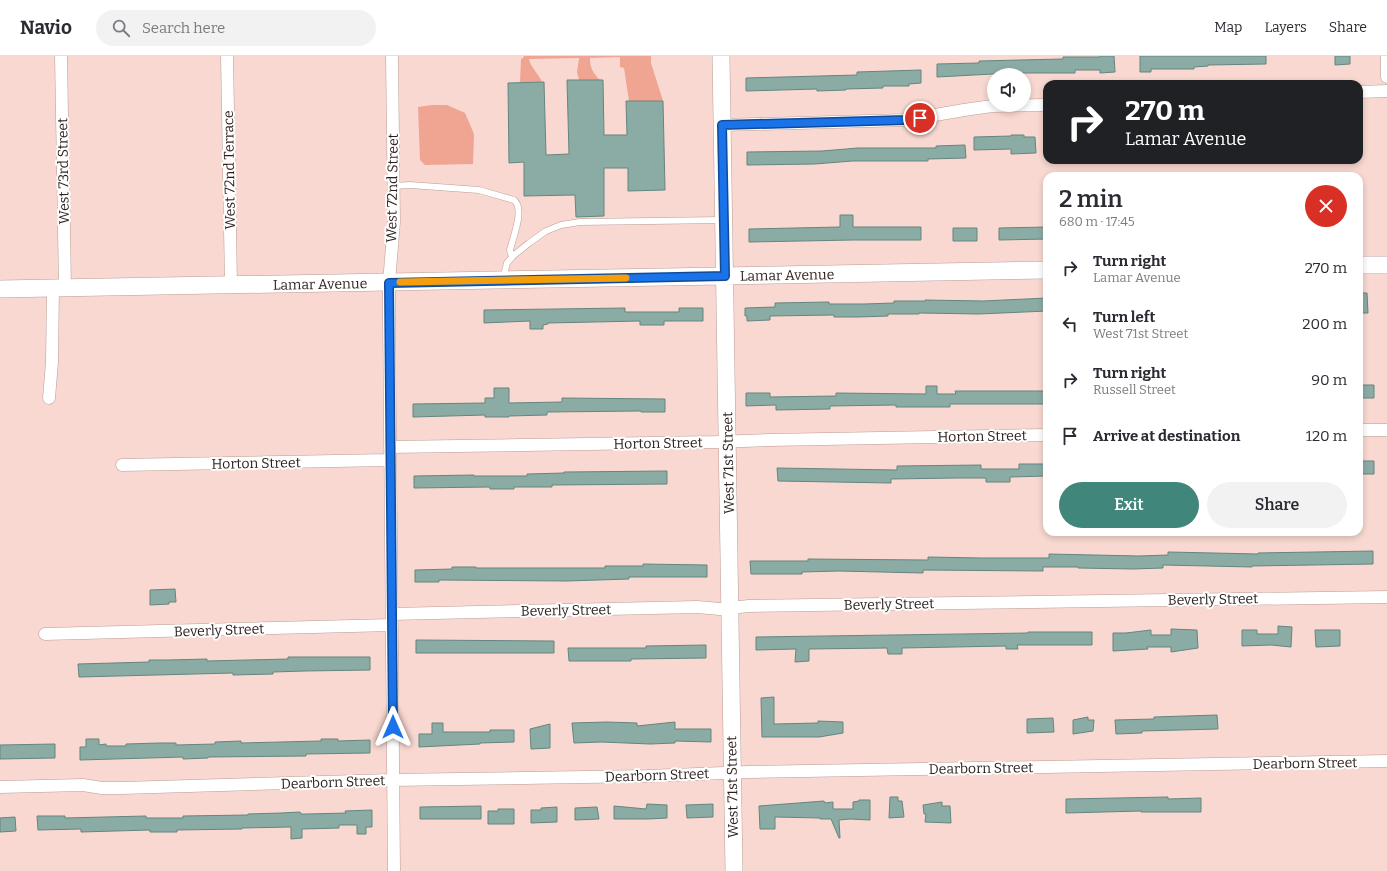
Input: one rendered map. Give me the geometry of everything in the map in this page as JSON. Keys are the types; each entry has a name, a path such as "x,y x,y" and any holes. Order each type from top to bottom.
{"street":[{"name":"West 73rd Street","path":"49,398 59,287 61,56"},
{"name":"West 72nd Terrace","path":"227,56 231,285"},
{"name":"West 72nd Street","path":"392,56 394,222 389,283 392,780 394,871"},
{"name":"West 71st Street","path":"722,56 734,871"},
{"path":"1387,56 1387,77"},
{"path":"1363,92 1387,92"},
{"path":"722,125 906,120 992,106 1043,105"},
{"path":"1363,265 1387,266"},
{"name":"Lamar Avenue","path":"0,289 1043,270"},
{"path":"1363,430 1387,430"},
{"name":"Horton Street","path":"390,447 1043,435"},
{"name":"Horton Street","path":"122,465 390,460"},
{"name":"Beverly Street","path":"45,634 697,607 720,609 884,604 1387,597"},
{"name":"Dearborn Street","path":"0,787 83,785 102,788 122,788 392,780 1387,761"}],"lane":[{"path":"394,186 410,185 479,190 518,202 520,214 510,250 513,256"},
{"path":"503,280 507,263 513,256 546,232 561,225 573,222 724,220"}],"shaded area":[{"path":"524,56 651,56 651,63 663,101 629,101 624,68 620,67 620,57 590,58 592,70 600,80 579,80 577,72 579,58 529,59 531,65 542,82 520,82 521,59"},
{"path":"447,105 465,113 474,134 473,164 425,165 420,160 418,107"}],"building":[{"path":"1114,56 1115,72 1100,73 1100,70 1075,70 1075,73 1031,73 1031,68 987,68 987,74 937,77 937,64 979,63 979,61 1063,59 1063,57"},
{"path":"1140,56 1266,56 1266,64 1208,65 1194,67 1194,69 1151,69 1151,72 1140,72"},
{"path":"1335,56 1350,56 1350,64 1335,65"},
{"path":"921,70 921,83 909,84 909,86 883,86 883,88 817,91 817,89 746,91 746,78 857,75 857,72"},
{"path":"567,80 603,80 604,135 627,135 626,101 663,101 665,190 628,191 628,168 604,168 604,216 576,217 575,195 524,196 524,162 509,163 508,83 544,82 546,155 569,154"},
{"path":"1011,135 1035,137 1036,153 1011,154 1011,149 974,150 974,137"},
{"path":"965,145 966,158 928,159 928,161 852,161 815,164 747,165 747,152 822,151 858,148 936,148 936,146"},
{"path":"840,215 853,215 853,227 921,227 921,240 749,242 749,229 840,227"},
{"path":"1043,227 1043,239 999,240 999,228"},
{"path":"953,228 977,228 977,241 953,241"},
{"path":"1363,293 1367,293 1368,313 1363,313"},
{"path":"1043,298 1043,311 979,314 919,313 858,317 834,317 834,315 770,316 770,320 747,321 747,316 745,316 745,308 775,307 775,303 829,302 829,304 864,304 925,300 983,301"},
{"path":"625,308 625,312 679,312 679,308 703,308 703,321 664,321 664,325 640,325 640,321 548,323 543,325 543,329 530,329 530,321 484,323 484,310"},
{"path":"1363,385 1374,385 1374,398 1363,398"},
{"path":"926,386 937,386 937,394 956,394 955,391 1043,391 1043,404 950,404 950,407 896,407 896,405 830,406 830,409 776,410 776,405 746,406 746,393 770,393 770,397 836,396 836,393 926,394"},
{"path":"494,388 509,388 509,403 562,402 562,398 665,399 665,412 547,412 547,415 509,417 485,417 485,415 413,417 413,404 485,403 485,398 494,398"},
{"path":"1363,461 1374,461 1374,474 1363,474"},
{"path":"1019,464 1043,464 1043,476 1010,477 1010,482 986,482 986,478 891,479 891,483 778,481 777,468 897,470 897,466 981,465 981,469 1019,469"},
{"path":"667,471 667,484 552,485 552,487 514,487 514,489 490,489 490,487 414,488 414,476 527,476 527,474 564,472"},
{"path":"1373,551 1373,564 1252,567 1163,565 1163,568 1133,569 1043,567 1043,571 923,570 923,573 839,571 802,572 802,574 751,574 750,561 808,561 808,559 928,560 928,557 1049,558 1049,554 1139,556 1168,555 1168,552 1258,554"},
{"path":"643,564 707,565 707,577 629,577 629,579 567,581 439,580 439,582 415,582 415,570 452,569 452,567 605,568 605,566 643,566"},
{"path":"175,589 176,602 150,605 150,590"},
{"path":"1278,626 1292,627 1291,647 1271,645 1242,646 1242,630 1257,630 1257,634 1278,634"},
{"path":"1171,629 1197,630 1198,648 1171,652 1171,647 1147,647 1148,649 1113,651 1113,633 1151,630 1151,635 1171,635"},
{"path":"1315,630 1340,630 1340,646 1316,647"},
{"path":"1092,632 1092,645 1017,645 1018,649 1006,649 1006,646 902,648 902,654 888,654 887,648 809,649 809,661 795,662 796,649 756,650 756,637"},
{"path":"416,640 554,641 554,653 416,653"},
{"path":"706,645 706,658 631,659 631,661 569,661 568,648 646,648 646,646"},
{"path":"288,657 370,657 370,670 273,672 273,674 233,675 233,673 79,677 78,664 149,662 149,660 207,659 207,661 288,659"},
{"path":"774,697 774,724 818,723 818,721 843,722 843,733 819,737 762,737 761,698"},
{"path":"1217,715 1218,729 1142,731 1142,733 1116,734 1115,720"},
{"path":"1088,717 1088,720 1094,720 1093,731 1073,734 1073,720"},
{"path":"1053,718 1054,732 1027,733 1027,719"},
{"path":"675,722 675,729 711,729 711,742 675,741 675,743 650,744 602,742 574,743 572,723 637,723 637,726"},
{"path":"432,723 443,723 443,732 490,732 490,730 514,730 514,742 419,747 419,734 432,734"},
{"path":"550,724 550,748 531,749 530,729"},
{"path":"86,739 99,739 99,745 106,744 106,746 159,743 176,743 176,745 215,744 215,742 241,741 241,743 321,741 321,739 338,739 338,741 370,740 370,753 183,759 183,757 80,760 80,747 86,747"},
{"path":"55,744 55,758 0,759 0,745"},
{"path":"890,797 898,797 898,801 902,801 904,817 889,818"},
{"path":"1168,797 1168,799 1201,798 1201,812 1141,811 1066,813 1066,799"},
{"path":"859,800 870,800 870,820 839,820 840,838 831,819 775,817 775,829 760,829 759,806 824,801 825,803 833,802 833,809 853,809 853,802"},
{"path":"942,802 942,806 950,806 951,823 925,822 926,814 924,814 923,805"},
{"path":"647,804 667,805 667,818 614,819 614,806 646,809"},
{"path":"713,804 713,817 687,818 686,805"},
{"path":"481,806 481,819 420,819 420,807"},
{"path":"557,807 557,822 531,823 531,810"},
{"path":"597,807 599,819 575,820 575,808"},
{"path":"498,809 514,809 514,824 488,824 488,811 498,811"},
{"path":"372,810 372,827 366,827 366,834 357,834 357,825 339,825 339,828 302,829 302,838 291,839 291,827 177,830 177,832 150,832 150,830 81,832 81,829 38,830 37,816 65,816 65,818 146,816 146,818 183,818 183,816 248,815 300,812 301,814 346,813 345,811"},
{"path":"15,817 16,831 0,832 0,818"}],"slow traffic":[{"path":"400,282 626,278"}],"route":[{"path":"393,727 389,283 725,276 722,125 749,123 906,120 920,118"}]}
